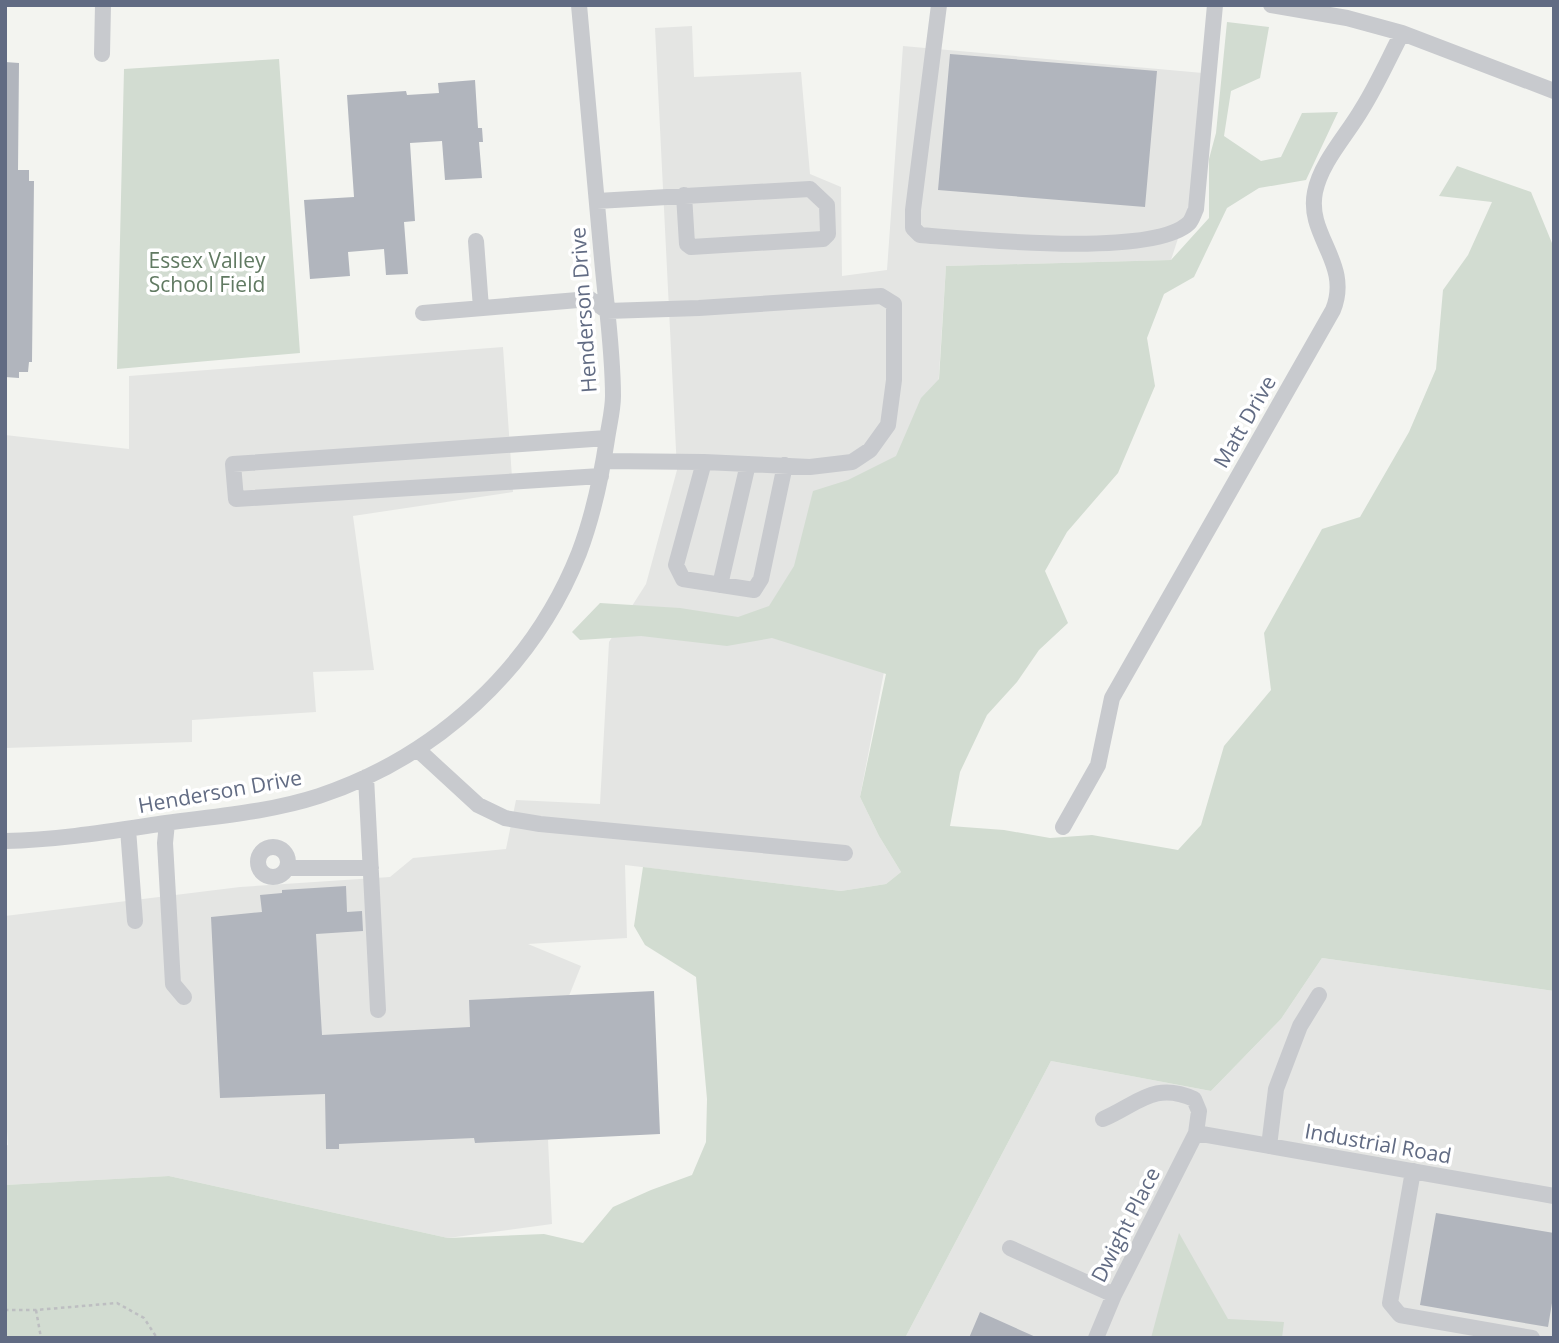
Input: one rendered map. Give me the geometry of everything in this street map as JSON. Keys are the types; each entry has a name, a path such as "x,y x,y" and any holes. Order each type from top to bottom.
{"street":[{"path":"102,54 103,5"},
{"name":"Henderson Drive","path":"5,841 48,840 128,829 274,807 317,797 366,777 417,749 468,711 499,680 527,646 572,571 588,530 602,468 613,398 579,5"},
{"path":"939,5 913,228 920,235 1046,244 1141,240 1168,234 1189,223 1196,209 1215,5"},
{"path":"1271,5 1347,18 1402,33 1554,91"},
{"name":"Matt Drive","path":"1063,827 1098,765 1112,698 1333,310 1339,287 1337,272 1318,221 1315,193 1323,170 1363,108 1402,33"},
{"path":"597,201 684,195 810,189 827,205 828,234 823,239 691,247 687,244 684,195"},
{"path":"476,241 481,308"},
{"path":"424,313 590,299 607,311 881,296 894,304 894,380 888,425 870,450 852,462 810,467 704,462 602,468 236,499 233,464 607,438"},
{"path":"704,462 676,565 683,579 754,590 761,579 785,465"},
{"path":"720,585 748,464"},
{"path":"417,749 478,804 505,818 554,826 845,853"},
{"path":"366,777 378,1010"},
{"path":"167,823 164,843 173,984 184,997"},
{"path":"128,829 135,921"},
{"path":"287,868 371,867"},
{"path":"1269,1146 1276,1088 1300,1026 1319,995"},
{"path":"1103,1119 1153,1094 1175,1091 1194,1099 1199,1111 1196,1133"},
{"name":"Industrial Road","path":"1196,1133 1554,1196"},
{"name":"Dwight Place","path":"1096,1338 1114,1295 1196,1133"},
{"path":"1413,1171 1390,1303 1400,1315 1532,1338"},
{"path":"1010,1248 1114,1295"}],"path":[{"path":"5,1310 117,1303 144,1318 157,1338"},
{"path":"36,1310 41,1338"}],"shaded area":[{"path":"692,26 694,77 801,72 810,174 841,187 842,276 887,270 903,46 1214,74 1209,143 1171,260 946,266 938,390 860,797 901,872 886,884 841,891 625,865 627,938 528,944 581,966 522,1113 563,1134 548,1140 552,1224 448,1238 169,1176 5,1185 5,1146 8,1145 5,1098 5,916 240,887 390,877 413,858 506,849 516,800 600,804 609,642 646,584 677,470 655,28"},
{"path":"503,347 513,492 353,516 374,670 313,672 316,712 192,720 192,742 5,748 5,435 129,449 129,376"},
{"path":"1322,958 1554,991 1554,1338 905,1338 1051,1061 1211,1091 1281,1019"}],"green space":[{"path":"1227,22 1269,27 1260,78 1231,91 1224,136 1261,161 1281,157 1302,113 1338,112 1306,180 1259,188 1227,208 1194,277 1164,294 1147,338 1155,386 1118,473 1067,532 1045,571 1068,623 1039,650 1017,682 987,715 960,772 950,826 1004,830 1050,838 1092,835 1178,850 1201,825 1224,746 1271,690 1264,633 1322,529 1360,517 1409,432 1436,369 1443,290 1468,255 1492,202 1439,196 1457,166 1531,192 1554,248 1554,991 1322,958 1281,1019 1211,1091 1051,1061 905,1338 5,1338 5,1185 169,1176 448,1238 544,1234 583,1243 613,1207 692,1175 706,1142 707,1099 696,977 645,945 634,926 643,867 841,891 886,884 901,872 860,797 886,674 772,638 727,646 641,636 580,640 572,632 600,603 680,608 738,617 769,606 794,566 813,491 848,480 896,456 921,398 939,379 946,266 1171,260 1209,218 1209,159 1216,133"},
{"name":"Essex Valley School Field","path":"279,59 300,353 117,369 124,69"},
{"path":"1179,1233 1228,1319 1284,1322 1282,1338 1151,1338"}],"building":[{"path":"950,54 1157,71 1145,207 938,190"},
{"path":"5,62 19,63 18,170 29,170 29,181 34,181 32,362 29,362 28,372 19,372 19,378 5,377"},
{"path":"475,80 478,128 482,128 483,142 479,142 482,178 445,180 442,141 410,143 415,221 404,222 408,274 386,275 384,249 348,252 350,276 310,279 304,200 354,197 347,95 406,91 407,95 439,93 438,83"},
{"path":"346,886 347,912 362,911 363,931 316,934 322,1035 470,1027 469,1000 654,991 660,1134 475,1143 474,1138 339,1144 339,1149 326,1149 325,1094 220,1098 211,917 262,912 260,895 282,893 282,890"},
{"path":"1436,1213 1554,1233 1554,1291 1548,1327 1420,1305"},
{"path":"980,1312 1038,1338 969,1338"}]}
